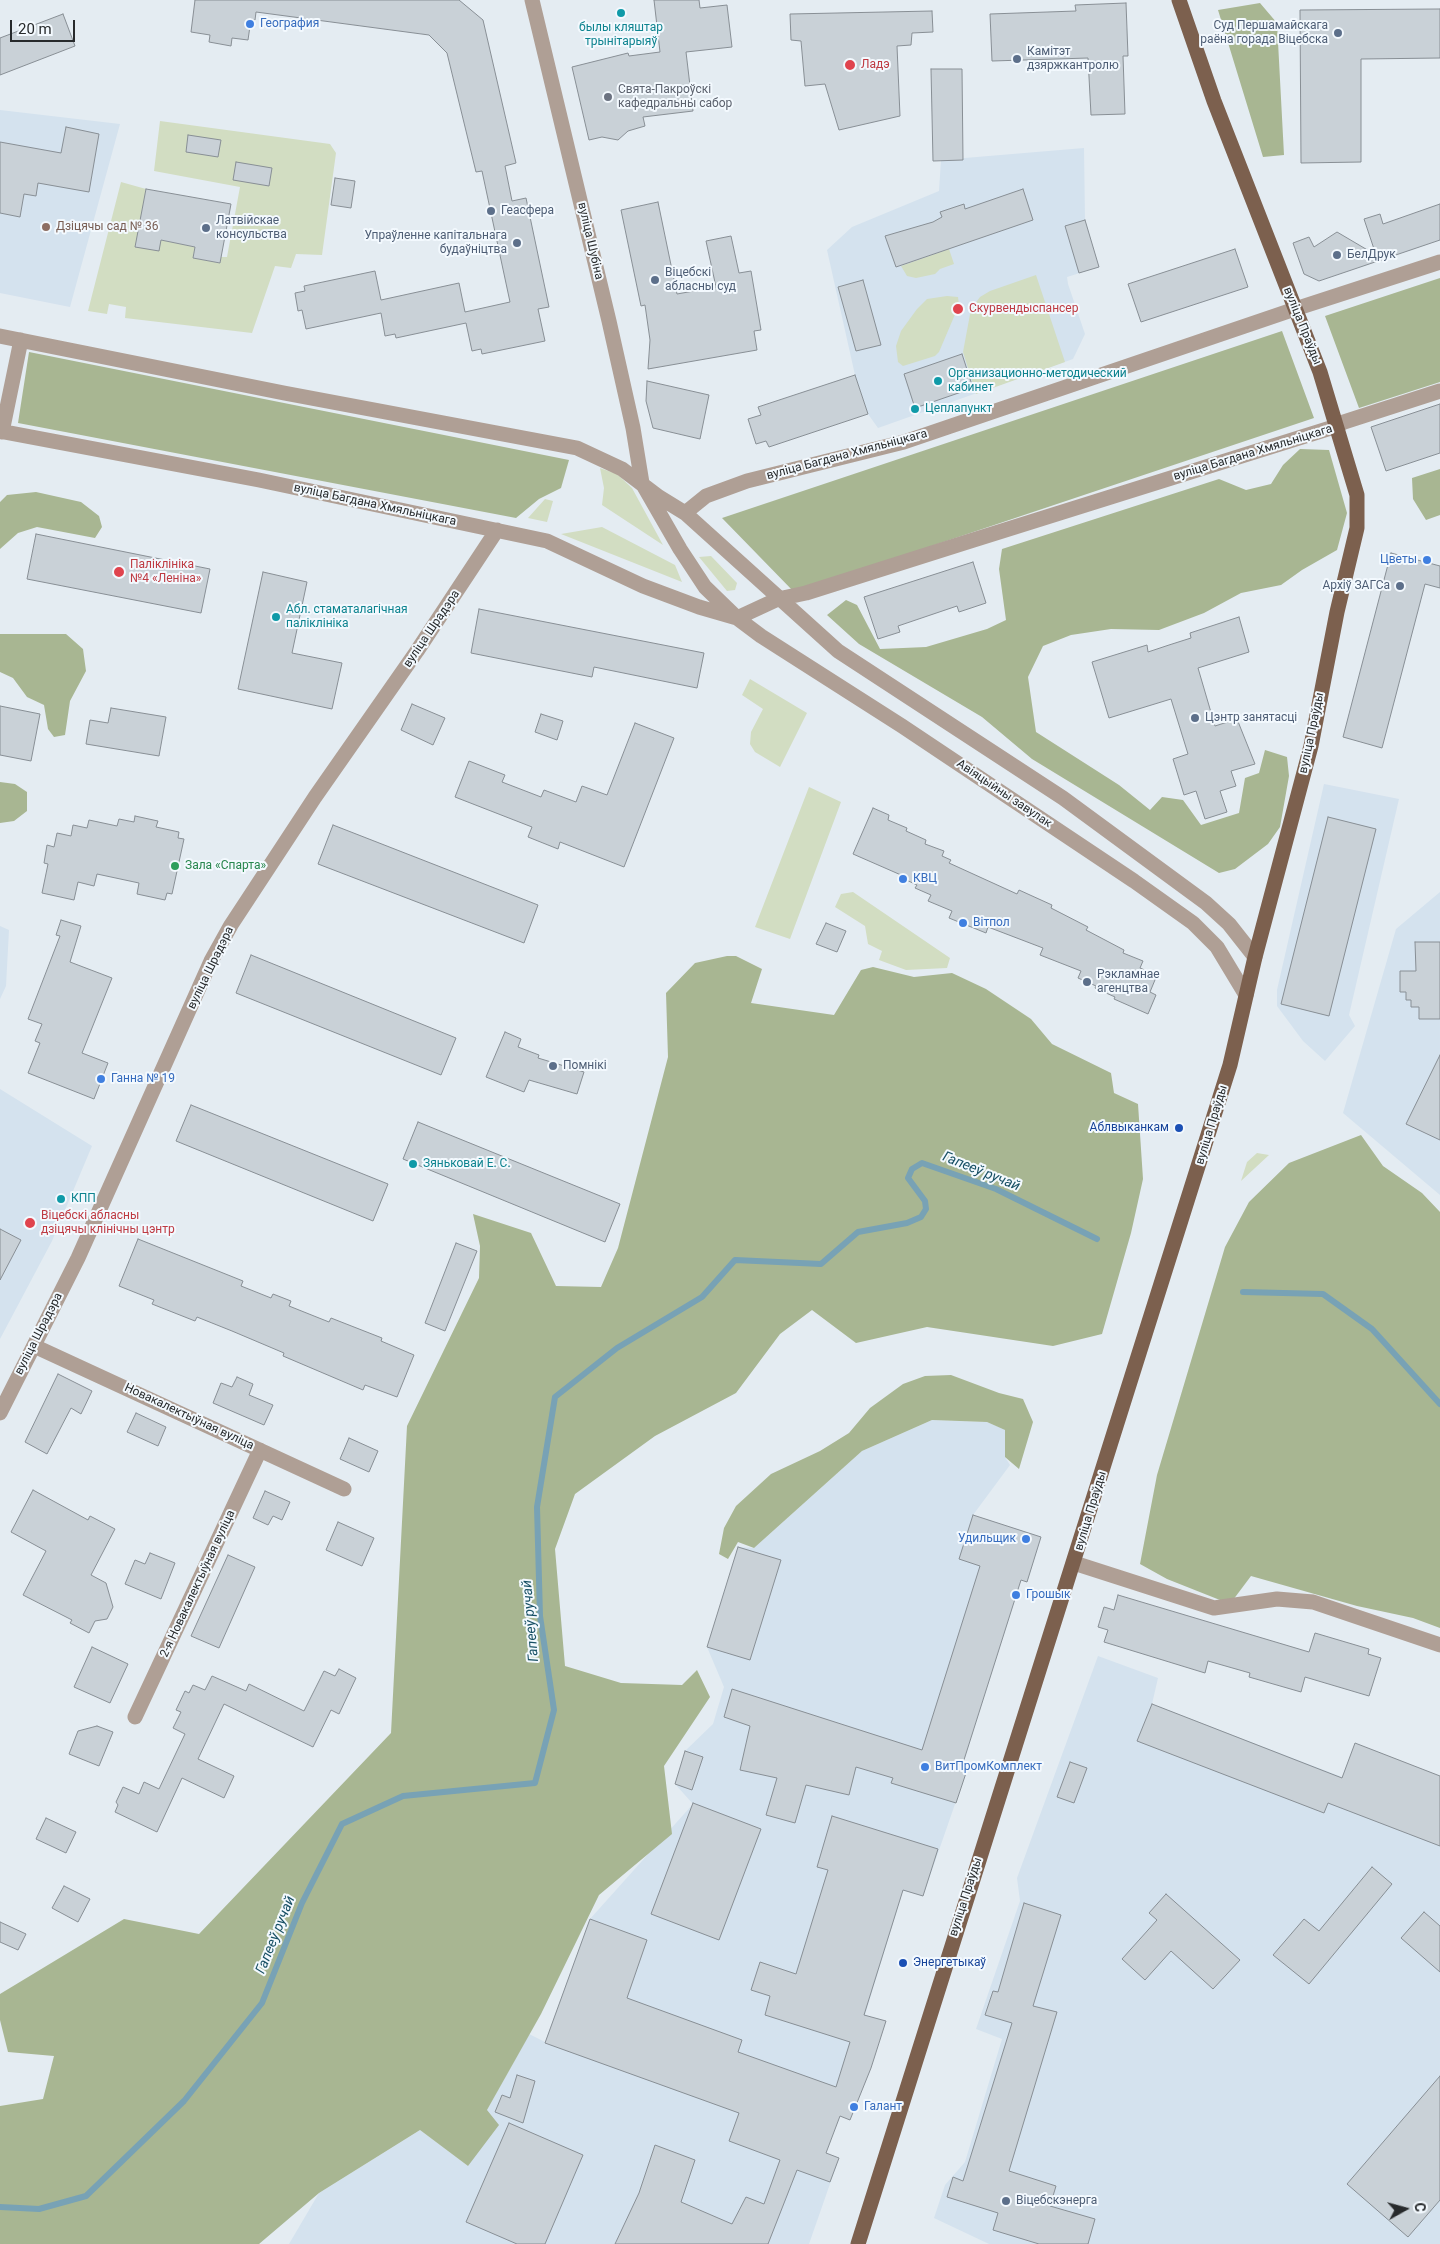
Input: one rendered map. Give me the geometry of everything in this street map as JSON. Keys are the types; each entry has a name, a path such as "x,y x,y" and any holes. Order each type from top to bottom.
{"main road":[{"name":"вуліца Праўды","path":"858,2244 1230,1065 1255,957 1311,746 1337,612 1357,528 1357,495 1320,372 1214,101 1179,0"}],"street":[{"name":"вуліца Шубіна","path":"532,0 633,428 642,483"},
{"name":"вуліца Багдана Хмяльніцкага","path":"685,513 706,496 738,484 904,442 1295,309 1440,262"},
{"path":"0,336 284,393 577,448 622,469 685,513 778,599 838,651 1062,798 1206,903 1229,924 1255,957"},
{"path":"1,432 21,340"},
{"name":"вуліца Багдана Хмяльніцкага","path":"1,432 259,480 547,541 643,586 699,608 737,618 778,599 815,590 1337,426 1344,422 1440,391"},
{"path":"642,483 680,549 705,587 737,618"},
{"name":"вуліца Шрадэра","path":"0,1413 78,1258 212,961 231,925 315,796 417,651 497,530"},
{"name":"Авіяцыйны завулак","path":"737,618 761,636 902,726 1134,881 1193,923 1217,947 1246,995"},
{"name":"Новакалектыўная вуліца","path":"34,1346 344,1489"},
{"name":"2-я Новакалектыўная вуліца","path":"135,1717 260,1450"},
{"path":"1074,1563 1214,1608 1277,1599 1313,1602 1440,1646"}],"shaded area":[{"name":"Дзіцячы сад № 36","path":"0,110 120,124 70,307 0,293"},
{"name":"Скурвендыспансер","path":"1084,148 1085,220 1099,267 1067,277 1085,334 1073,359 878,428 868,414 855,375 827,250 852,227 939,191 941,160"},
{"path":"1324,784 1399,799 1349,1015 1355,1026 1325,1061 1303,1041 1277,1006 1277,990"},
{"path":"1440,892 1440,1195 1343,1113 1396,929"},
{"path":"0,926 9,930 6,986 0,999"},
{"name":"Віцебскі абласны дзіцячы клінічны цэнтр","path":"0,1089 92,1146 52,1241 0,1339"},
{"path":"932,1420 987,1422 1006,1430 1005,1457 1010,1465 973,1515 1041,1537 1027,1582 1021,1580 963,1762 969,1764 923,1896 903,1890 865,2015 886,2021 839,2116 826,2153 839,2158 809,2244 289,2244 319,2193 420,2130 468,2166 487,2110 529,2034 545,2042 590,1919 693,1804 675,1784 685,1751 713,1724 724,1687 707,1647 738,1547 754,1548 862,1451"},
{"name":"Віцебскэнерга","path":"1098,1656 1158,1678 1152,1704 1342,1777 1355,1743 1440,1776 1440,2244 989,2244 934,2218 945,2185 965,2162 1002,2039 976,2029 1020,1901 1017,1878"}],"green space":[{"path":"1260,3 1277,23 1284,155 1263,157 1218,10"},
{"path":"160,121 330,144 336,153 322,255 296,254 291,268 275,266 252,333 125,318 126,307 109,304 107,314 88,311 121,182 146,189 136,247 161,240 195,247 193,258 220,263 221,257 227,257 240,187 154,171"},
{"path":"949,249 954,264 940,269 935,274 916,278 907,276 901,266"},
{"path":"1036,275 1065,362 976,394 963,352 971,309 980,297 990,291"},
{"path":"1440,278 1440,382 1359,408 1325,316"},
{"path":"947,296 958,297 959,305 939,352 935,356 903,366 898,362 896,346 901,331 927,299"},
{"path":"1282,331 1314,418 794,592 722,518"},
{"path":"29,352 569,460 561,488 539,499 516,518 18,423"},
{"path":"1300,449 1329,450 1347,513 1337,550 1302,570 1281,585 1241,593 1204,613 1159,630 1111,629 1071,635 1043,646 1028,677 1036,732 1119,785 1150,810 1162,797 1183,800 1201,825 1239,813 1245,778 1259,773 1265,750 1287,757 1289,776 1280,827 1268,844 1235,869 1219,873 1032,759 982,717 859,644 827,615 846,600 857,605 880,649 926,647 987,629 1006,620 999,569 1002,549 1219,479 1246,490 1271,484 1283,465"},
{"path":"600,468 617,474 632,488 663,545 602,505 604,488"},
{"path":"1440,469 1440,515 1426,520 1413,499 1412,478"},
{"path":"36,492 81,502 99,516 102,527 95,538 37,527 18,533 0,549 0,502 7,495"},
{"path":"545,499 553,501 547,522 528,518"},
{"path":"602,527 675,565 682,582 561,534"},
{"path":"711,556 737,583 735,590 727,591 699,557"},
{"path":"0,634 66,634 83,649 86,671 70,701 65,735 54,737 48,729 44,705 27,697 13,678 0,672"},
{"path":"750,679 807,713 780,767 755,752 750,744 751,732 763,709 742,695"},
{"path":"0,782 15,784 27,792 27,811 14,821 0,823"},
{"path":"809,787 841,802 790,939 755,927"},
{"path":"853,892 950,958 947,968 906,970 879,960 882,951 868,944 865,926 835,907 841,894"},
{"path":"727,956 736,956 762,969 751,1003 834,1015 861,970 873,967 914,977 952,973 986,989 1031,1019 1052,1044 1111,1073 1114,1093 1138,1104 1143,1179 1131,1233 1102,1334 1053,1346 927,1327 856,1343 812,1310 780,1334 736,1393 655,1436 575,1494 555,1549 565,1666 621,1683 682,1685 697,1670 710,1697 664,1766 672,1834 599,1895 541,2014 487,2110 499,2125 468,2166 420,2130 319,2193 259,2244 0,2244 0,2106 43,2099 54,2056 8,2052 0,2020 0,1994 124,1919 199,1934 391,1733 407,1426 479,1278 480,1246 473,1214 531,1233 556,1286 601,1287 618,1248 668,1057 666,993 695,963"},
{"path":"1361,1135 1383,1166 1422,1193 1440,1212 1440,1628 1413,1618 1357,1606 1251,1576 1230,1604 1167,1579 1140,1564 1157,1475 1225,1247 1249,1202 1289,1163"},
{"path":"1257,1153 1269,1155 1241,1181 1247,1162"},
{"path":"951,1375 999,1393 1023,1399 1033,1422 1019,1469 1005,1457 1005,1430 987,1422 932,1420 862,1451 754,1548 738,1542 728,1559 719,1554 724,1528 736,1506 771,1474 820,1451 849,1433 870,1408 903,1384 925,1376"}],"building":[{"path":"195,0 459,0 483,20 516,163 505,166 512,201 526,198 549,307 538,309 545,341 482,354 481,349 472,351 466,323 396,338 395,334 385,336 381,313 306,329 302,310 298,311 295,293 305,291 304,286 375,271 381,300 459,283 465,312 510,302 482,171 476,172 447,53 429,35 256,12 255,20 251,19 248,40 232,38 231,46 209,42 210,35 191,32"},
{"path":"654,0 699,0 700,8 727,5 732,47 686,52 693,111 643,117 645,126 628,131 618,140 602,137 589,140 572,67 628,53 629,56 660,52"},
{"name":"Камітэт дзяржкантролю","path":"1126,3 1128,56 1123,56 1125,114 1091,115 1088,58 992,61 990,14 1076,11 1075,5"},
{"path":"1440,9 1440,58 1361,59 1361,162 1301,163 1300,10"},
{"name":"Ладэ","path":"932,11 933,32 912,33 911,45 897,46 900,116 839,130 825,84 805,86 801,41 791,40 790,14"},
{"path":"63,14 75,46 0,75 0,38"},
{"path":"931,69 962,69 963,160 933,161"},
{"path":"66,127 99,134 89,192 38,183 36,196 24,194 20,217 0,213 0,142 61,153"},
{"path":"188,135 221,140 218,157 186,152"},
{"path":"236,162 272,168 269,186 233,180"},
{"path":"335,178 355,181 351,208 331,205"},
{"path":"146,189 231,204 220,263 193,258 195,247 161,240 159,251 135,247"},
{"path":"1023,189 1033,220 896,267 885,236 933,222 942,217 940,212 964,204 965,209"},
{"name":"Віцебскі абласны суд","path":"658,202 677,294 716,287 706,241 731,236 739,273 751,271 761,330 754,331 757,350 648,369 650,340 645,305 641,306 621,210"},
{"path":"1440,204 1440,240 1319,281 1304,274 1293,243 1309,237 1314,247 1337,232 1376,255 1364,219 1380,214 1383,224"},
{"path":"1085,220 1099,267 1079,273 1065,226"},
{"path":"1235,249 1248,287 1141,322 1128,284"},
{"path":"863,280 881,345 856,351 838,287"},
{"name":"Организационно-методический кабинет","path":"962,354 973,388 915,408 904,374"},
{"path":"855,375 868,414 769,447 766,441 756,444 748,419 761,415 758,407"},
{"path":"647,381 709,395 700,439 653,428 646,401"},
{"path":"1440,404 1440,453 1386,471 1371,427"},
{"name":"Паліклініка №4 «Леніна»","path":"36,534 210,569 201,613 27,579"},
{"path":"1391,553 1440,566 1440,588 1425,584 1382,748 1343,737"},
{"path":"973,562 986,603 959,612 957,606 898,626 900,632 878,639 864,597"},
{"name":"Абл. стаматалагічная паліклініка","path":"263,572 307,582 292,653 342,663 332,709 238,689"},
{"path":"479,609 704,653 697,688 594,667 592,677 471,653"},
{"name":"Цэнтр занятасці","path":"1239,617 1249,652 1198,668 1215,726 1237,719 1255,764 1231,771 1236,786 1220,791 1227,812 1205,819 1196,791 1184,795 1173,759 1188,754 1171,699 1109,718 1092,662 1147,645 1148,652 1191,638 1190,633"},
{"path":"412,704 445,718 433,745 401,730"},
{"path":"0,706 40,714 31,761 0,755"},
{"path":"111,708 166,717 159,756 86,744 90,720 108,723"},
{"path":"541,714 563,721 557,740 535,732"},
{"path":"635,723 674,738 624,867 560,842 558,849 528,837 532,827 455,797 469,761 505,775 502,782 541,797 544,790 576,802 582,786 607,795"},
{"path":"873,808 889,815 888,820 907,828 906,831 926,840 925,844 944,851 942,856 951,860 949,863 1017,894 1019,890 1052,905 1051,908 1088,927 1086,930 1124,950 1123,953 1143,961 1140,968 1157,975 1150,992 1156,995 1148,1014 1114,999 1115,997 1078,978 1081,971 1040,955 1043,948 988,927 986,933 949,918 952,911 928,901 931,895 915,888 917,885 900,877 901,875 853,854"},
{"path":"135,816 158,821 156,827 179,832 178,838 184,839 172,894 167,893 165,900 137,894 139,883 97,874 94,886 78,882 74,900 42,893 48,864 44,863 47,845 54,847 57,833 71,836 73,825 87,828 89,820 117,826 119,819 134,822"},
{"path":"1328,817 1376,829 1329,1016 1281,1004"},
{"path":"333,825 538,905 524,943 318,864"},
{"path":"61,920 81,926 70,962 112,978 82,1053 108,1063 94,1099 28,1073 40,1043 35,1041 42,1024 28,1019 60,936 56,935"},
{"path":"826,923 846,931 837,952 816,944"},
{"path":"1415,942 1440,942 1440,1019 1419,1019 1419,1007 1411,1007 1411,1000 1406,1000 1406,992 1400,992 1400,971 1416,971"},
{"path":"251,955 456,1038 441,1075 236,993"},
{"path":"505,1032 521,1039 518,1047 539,1055 538,1058 584,1072 577,1094 529,1080 524,1092 486,1077"},
{"path":"1440,1055 1440,1140 1406,1124"},
{"path":"191,1105 388,1184 373,1221 176,1141"},
{"path":"418,1122 620,1204 605,1242 403,1159"},
{"path":"0,1229 21,1240 0,1280"},
{"path":"138,1239 243,1281 241,1286 271,1298 273,1294 291,1301 289,1306 329,1322 331,1318 382,1338 381,1341 414,1355 397,1397 365,1385 363,1390 283,1356 284,1353 232,1331 197,1317 195,1321 152,1304 154,1300 119,1286"},
{"path":"456,1243 477,1251 445,1331 425,1323"},
{"path":"58,1374 92,1391 81,1414 71,1408 47,1454 25,1442"},
{"path":"237,1377 253,1384 249,1395 273,1405 264,1425 213,1403 221,1383 232,1387"},
{"path":"136,1413 166,1427 158,1446 127,1432"},
{"path":"349,1438 378,1451 369,1472 340,1459"},
{"path":"33,1490 88,1520 90,1516 115,1529 91,1575 106,1583 113,1607 107,1619 95,1621 89,1633 70,1623 72,1620 23,1595 46,1551 11,1532"},
{"path":"265,1491 290,1502 282,1520 273,1516 268,1525 253,1518"},
{"path":"973,1515 1041,1537 1027,1582 1021,1580 963,1763 969,1764 956,1803 891,1783 893,1778 856,1767 849,1795 806,1785 795,1823 766,1815 777,1778 740,1770 750,1726 724,1717 732,1689 922,1750 980,1566 959,1559"},
{"path":"338,1522 374,1538 362,1566 326,1550"},
{"path":"738,1547 781,1560 750,1660 707,1647"},
{"path":"150,1553 175,1563 161,1599 125,1584 135,1560 145,1564"},
{"path":"228,1555 255,1567 219,1648 191,1636"},
{"path":"1118,1595 1309,1652 1315,1633 1369,1649 1368,1654 1381,1658 1369,1696 1305,1677 1301,1692 1249,1677 1250,1673 1208,1661 1205,1673 1104,1642 1108,1630 1098,1627 1104,1607 1114,1610"},
{"path":"92,1647 128,1664 110,1703 74,1687"},
{"path":"339,1669 356,1678 339,1714 331,1710 313,1747 224,1704 198,1759 234,1776 224,1798 182,1778 157,1832 115,1812 118,1805 116,1802 123,1787 139,1794 144,1782 159,1789 185,1734 173,1728 181,1712 176,1710 185,1691 189,1693 193,1685 205,1690 212,1676 246,1691 249,1684 304,1711 324,1671 335,1676"},
{"path":"1152,1704 1342,1778 1355,1743 1440,1776 1440,1846 1328,1803 1324,1813 1137,1741"},
{"path":"97,1726 113,1732 99,1766 69,1754 78,1731"},
{"path":"685,1751 703,1757 692,1790 675,1784"},
{"path":"1070,1762 1087,1768 1074,1803 1057,1797"},
{"path":"693,1803 761,1829 719,1940 651,1914"},
{"path":"832,1816 938,1849 923,1896 903,1890 864,2015 886,2021 871,2068 850,2120 840,2116 826,2153 839,2158 830,2182 797,2170 768,2244 615,2244 639,2193 655,2145 695,2160 681,2202 732,2224 746,2197 764,2204 780,2160 729,2141 739,2113 545,2043 590,1919 647,1940 627,1998 742,2040 738,2052 836,2087 850,2042 765,2015 770,1996 751,1990 760,1962 796,1974 828,1870 817,1867"},
{"path":"46,1818 76,1832 66,1853 36,1839"},
{"path":"1372,1867 1392,1884 1309,1984 1273,1955 1304,1919 1319,1931"},
{"path":"64,1886 90,1899 78,1922 52,1908"},
{"path":"1166,1894 1240,1960 1213,1989 1171,1951 1145,1980 1122,1959 1157,1920 1149,1913"},
{"path":"1024,1903 1061,1915 1033,2006 1057,2012 1009,2171 1056,2186 1050,2206 1095,2219 1088,2244 1039,2244 993,2230 998,2213 947,2197 953,2177 963,2181 1012,2023 985,2015 993,1991 998,1992"},
{"path":"1424,1912 1440,1926 1440,1972 1401,1938"},
{"path":"0,1922 26,1934 18,1950 0,1942"},
{"path":"517,2075 535,2081 523,2123 495,2112 502,2095 510,2098"},
{"path":"1440,2076 1440,2200 1408,2237 1347,2184"},
{"path":"509,2123 583,2155 545,2244 517,2244 466,2222"}],"waterway":[{"name":"Гапееў ручай","path":"0,2207 39,2209 86,2196 184,2101 262,2003 302,1903 342,1824 403,1796 535,1783 554,1710 540,1616 537,1507 555,1397 617,1348 702,1297 735,1260 821,1264 858,1232 907,1223 921,1217 926,1209 925,1201 908,1178 912,1169 922,1163 996,1189 1097,1239"},
{"name":"Гапееў ручай","path":"1243,1292 1323,1294 1372,1329 1440,1404"}],"place":[{"name":"былы кляштар трынітарыяў","path":"621,13"},
{"name":"География","path":"250,24"},
{"name":"Суд Першамайскага раёна горада Віцебска","path":"1338,33"},
{"name":"Камітэт дзяржкантролю","path":"1017,59"},
{"name":"Ладэ","path":"850,65"},
{"name":"Свята-Пакроўскі кафедральны сабор","path":"608,97"},
{"name":"Геасфера","path":"491,211"},
{"name":"Дзіцячы сад № 36","path":"46,227"},
{"name":"Латвійскае консульства","path":"206,228"},
{"name":"Упраўленне капітальнага будаўніцтва","path":"517,243"},
{"name":"БелДрук","path":"1337,255"},
{"name":"Віцебскі абласны суд","path":"655,280"},
{"name":"Скурвендыспансер","path":"958,309"},
{"name":"Организационно-методический кабинет","path":"938,381"},
{"name":"Цеплапункт","path":"915,409"},
{"name":"Цветы","path":"1427,560"},
{"name":"Паліклініка №4 «Леніна»","path":"119,572"},
{"name":"Архіў ЗАГСа","path":"1400,586"},
{"name":"Абл. стаматалагічная паліклініка","path":"276,617"},
{"name":"Цэнтр занятасці","path":"1195,718"},
{"name":"Зала «Спарта»","path":"175,866"},
{"name":"КВЦ","path":"903,879"},
{"name":"Вітпол","path":"963,923"},
{"name":"Рэкламнае агенцтва","path":"1087,982"},
{"name":"Помнікі","path":"553,1066"},
{"name":"Ганна № 19","path":"101,1079"},
{"name":"Аблвыканкам","path":"1179,1128"},
{"name":"Зяньковай Е. С.","path":"413,1164"},
{"name":"КПП","path":"61,1199"},
{"name":"Віцебскі абласны дзіцячы клінічны цэнтр","path":"30,1223"},
{"name":"Удильщик","path":"1026,1539"},
{"name":"Грошык","path":"1016,1595"},
{"name":"ВитПромКомплект","path":"925,1767"},
{"name":"Энергетыкаў","path":"903,1963"},
{"name":"Галант","path":"854,2107"},
{"name":"Віцебскэнерга","path":"1006,2201"}]}
